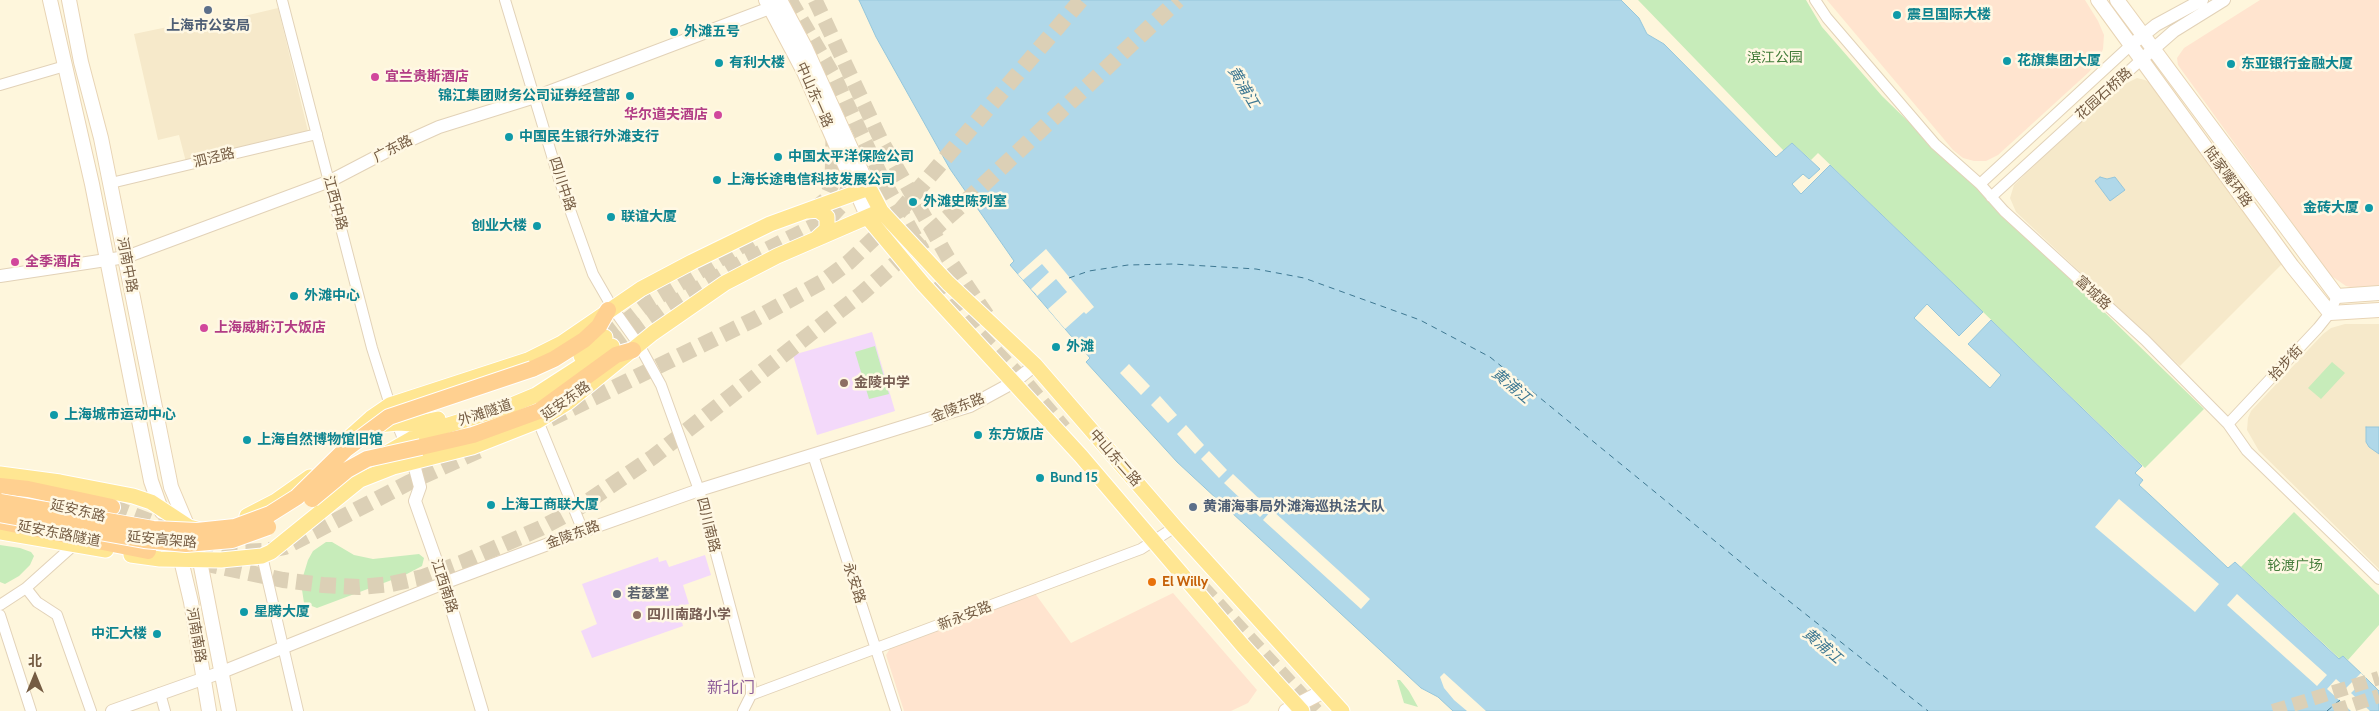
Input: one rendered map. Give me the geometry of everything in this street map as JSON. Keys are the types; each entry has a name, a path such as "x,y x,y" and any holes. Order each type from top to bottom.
{"highway":[{"path":"533,374 584,340 599,326 610,308"},
{"path":"533,374 606,344"},
{"path":"537,412 573,379 606,344"},
{"path":"537,412 616,355 636,347"},
{"name":"延安高架路","path":"0,502 153,529 197,531 235,527 270,514 297,497 361,433 377,424 397,414 533,374"},
{"name":"延安高架路","path":"0,514 160,542 186,544 232,540 280,521 304,505 347,470 367,458 413,449 537,412"},
{"path":"0,486 28,489 112,506"},
{"name":"延安东路隧道","path":"0,522 148,551"}],"main road":[{"name":"河南中路","path":"50,0 80,129 151,481 175,541"},
{"name":"河南中路","path":"69,0 111,183 171,487 190,527 199,556"},
{"name":"陆家嘴环路","path":"2098,0 2137,40 2154,48 2336,296"},
{"name":"陆家嘴环路","path":"2117,0 2137,40 2142,58 2288,260 2330,313"},
{"name":"中山东一路","path":"775,3 804,72 862,190"},
{"path":"190,527 223,524 247,517 276,501 310,477 361,433 371,418 390,405 528,360 562,343 610,308 641,289 734,240 862,190 874,214 777,256 725,283 636,347"},
{"path":"805,211 818,210 827,217 827,229 817,238"},
{"name":"中山东二路","path":"874,214 1034,365 1174,527 1342,711"},
{"name":"中山东二路","path":"874,214 916,276 1081,456 1295,709"},
{"path":"2336,296 2379,293"},
{"path":"2330,313 2379,310"},
{"name":"外滩隧道","path":"361,433 381,424 424,423 518,394 544,382 606,344"},
{"name":"外滩隧道","path":"360,480 382,456 413,449 536,395 606,344"},
{"name":"延安东路","path":"0,532 160,559 181,560 199,556 240,558 262,556 287,541 360,480 413,449"},
{"name":"延安东路","path":"0,474 60,482 133,496 160,507 190,527"},
{"name":"延安东路","path":"0,498 40,502 143,526 175,541 199,556"},
{"name":"河南南路","path":"175,541 181,560 209,711"},
{"name":"河南南路","path":"199,556 229,711"},
{"path":"1295,709 1324,691"}],"street":[{"name":"江西中路","path":"282,0 372,348 390,405"},
{"name":"四川中路","path":"505,0 559,179 593,274 610,308 636,347"},
{"name":"富城路","path":"1815,0 1827,18 1935,144 1980,184 2004,211 2144,340 2228,424 2247,451 2379,579"},
{"name":"花园石桥路","path":"1980,184 2137,40 2202,0"},
{"name":"花园石桥路","path":"1991,197 2142,58 2174,31 2224,0"},
{"name":"广东路","path":"0,276 126,257 330,181 420,135 535,97 775,3"},
{"path":"0,85 65,66"},
{"name":"泗泾路","path":"111,183 317,134"},
{"name":"拾步街","path":"2228,424 2318,328 2330,313 2336,296"},
{"name":"四川南路","path":"636,347 662,385 699,490 751,685 751,695"},
{"name":"金陵东路","path":"112,711 204,679 444,583 583,531 699,490 970,406 1014,382 1034,365"},
{"name":"江西南路","path":"390,405 413,449 420,487 415,502 444,583 482,711"},
{"path":"537,412 583,531"},
{"name":"永安路","path":"813,455 896,711"},
{"name":"新永安路","path":"751,695 876,650 1154,542 1174,527"},
{"path":"0,605 26,588 74,545"},
{"path":"262,556 298,711"},
{"path":"26,588 37,602 57,616 91,711"},
{"path":"0,616 32,711"},
{"path":"160,693 165,711"},
{"path":"743,711 751,695"}],"shaded area":[{"path":"1827,0 2085,0 2104,35 2103,49 2098,61 2089,72 1998,155 1986,161 1974,161 1963,158 1953,150"},
{"path":"2260,0 2379,0 2379,286 2355,288 2346,286 2330,275 2178,65 2177,58 2184,48"},
{"path":"278,8 308,131 186,162 179,135 158,140 134,34 177,25 194,28"},
{"path":"2137,78 2152,84 2282,264 2180,366 2016,212 2010,198 2014,185 2059,142 2121,86"},
{"path":"2345,324 2379,324 2379,569 2259,451 2247,430 2251,411 2323,334 2331,328"},
{"name":"金陵中学","path":"872,332 895,411 817,435 793,355"},
{"name":"四川南路小学","path":"705,555 711,575 683,585 689,604 678,606 683,626 592,658 581,631 597,624 582,584 658,557 659,562 666,560 669,567"},
{"path":"1034,592 1071,643 1173,593 1257,690 1248,703 1231,711 904,711 886,655 891,647"}],"green space":[{"name":"滨江公园","path":"1638,0 1806,0 1822,27 1882,96 2204,409 2145,468 1818,153 1811,160 1792,143 1784,151"},
{"path":"875,346 889,394 869,399 855,352"},
{"path":"2332,362 2345,373 2321,399 2308,388"},
{"name":"轮渡广场","path":"2294,512 2379,595 2379,625 2348,660 2343,656 2340,659 2241,567"},
{"path":"326,542 332,542 354,555 373,559 419,554 424,558 422,566 405,575 317,608 304,603 301,583 308,560 313,551"},
{"path":"0,545 20,548 31,552 34,556 30,565 19,576 5,584 0,582"},
{"path":"1397,680 1400,680 1409,691 1418,707 1404,703"}],"water":[{"name":"黄浦江","path":"859,0 1621,0 1639,18 1647,34 1664,44 1776,157 1792,143 1820,169 1809,179 1803,174 1792,184 1801,194 1830,165 1983,312 1959,336 1927,304 1914,318 1990,388 2001,375 1968,344 1991,320 2142,466 2135,473 2143,480 2139,485 2228,568 2235,562 2339,659 2343,656 2379,691 2379,711 1453,711 1438,697 1421,688 1177,462 1086,362 1090,358 1010,265 1014,261 950,169 876,37"},
{"path":"2100,177 2107,179 2115,177 2125,190 2110,201 2095,181"},
{"path":"2366,427 2379,427 2379,454 2369,447 2366,442"}],"pier":[{"path":"1046,249 1094,307 1086,314 1084,312 1065,329 1048,309 1067,292 1056,279 1037,296 1031,289 1049,272 1042,264 1023,280 1018,274"},
{"path":"1129,364 1150,386 1141,395 1120,373"},
{"path":"1160,396 1177,415 1168,423 1151,405"},
{"path":"1186,425 1204,445 1195,454 1177,434"},
{"path":"1209,451 1227,470 1219,478 1201,459"},
{"path":"1233,474 1269,508 1260,517 1224,483"},
{"path":"2119,499 2219,584 2195,612 2095,527"},
{"path":"1272,510 1370,599 1361,609 1263,520"},
{"path":"2237,594 2327,675 2317,686 2227,605"},
{"path":"1444,673 1486,711 1467,711 1454,700 1444,688 1440,677"},
{"path":"2361,673 2366,678 2351,693 2370,711 2351,711 2327,689 2336,679 2346,688"}],"ferry route":[{"path":"1069,278 1089,271 1128,265 1173,264 1256,269 1304,278 1420,320 1490,357 1765,582 1928,711"},
{"path":"2327,711 2340,700"}],"tunnel":[{"path":"790,0 835,78 883,180 923,251"},
{"path":"815,0 881,140 948,258 987,315"},
{"path":"550,419 755,319 822,282 849,262 887,226 1081,0"},
{"path":"202,563 283,580 323,585 359,587 391,584 423,577 461,563 541,528 575,510 653,457 861,294 963,204 1178,0"},
{"path":"814,209 825,200 832,184 833,139"},
{"path":"612,346 664,309 747,259 831,217 841,206 848,188"},
{"path":"605,337 650,302 753,239"},
{"path":"940,279 954,302 977,332 1027,384 1064,428"},
{"path":"199,542 235,552 265,551 285,547 408,483 482,449"},
{"path":"112,507 173,530"},
{"path":"1202,587 1316,711"},
{"path":"2273,711 2379,678"},
{"path":"2334,711 2379,696"}],"place":[{"name":"上海市公安局","path":"208,10"},
{"name":"震旦国际大楼","path":"1897,15"},
{"name":"外滩五号","path":"674,32"},
{"name":"花旗集团大厦","path":"2007,61"},
{"name":"有利大楼","path":"719,63"},
{"name":"东亚银行金融大厦","path":"2231,64"},
{"name":"宜兰贵斯酒店","path":"375,77"},
{"name":"锦江集团财务公司证券经营部","path":"630,96"},
{"name":"华尔道夫酒店","path":"718,115"},
{"name":"中国民生银行外滩支行","path":"509,137"},
{"name":"中国太平洋保险公司","path":"778,157"},
{"name":"上海长途电信科技发展公司","path":"717,180"},
{"name":"外滩史陈列室","path":"913,202"},
{"name":"金砖大厦","path":"2369,208"},
{"name":"联谊大厦","path":"611,217"},
{"name":"创业大楼","path":"537,226"},
{"name":"全季酒店","path":"15,262"},
{"name":"外滩中心","path":"294,296"},
{"name":"上海威斯汀大饭店","path":"204,328"},
{"name":"外滩","path":"1056,347"},
{"name":"金陵中学","path":"844,383"},
{"name":"上海城市运动中心","path":"54,415"},
{"name":"东方饭店","path":"978,435"},
{"name":"上海自然博物馆旧馆","path":"247,440"},
{"name":"Bund 15","path":"1040,478"},
{"name":"上海工商联大厦","path":"491,505"},
{"name":"黄浦海事局外滩海巡执法大队","path":"1193,507"},
{"name":"El Willy","path":"1152,582"},
{"name":"若瑟堂","path":"617,594"},
{"name":"星腾大厦","path":"244,612"},
{"name":"四川南路小学","path":"637,615"},
{"name":"中汇大楼","path":"157,634"}],"district":[{"name":"新北门","path":"731,688"}]}
